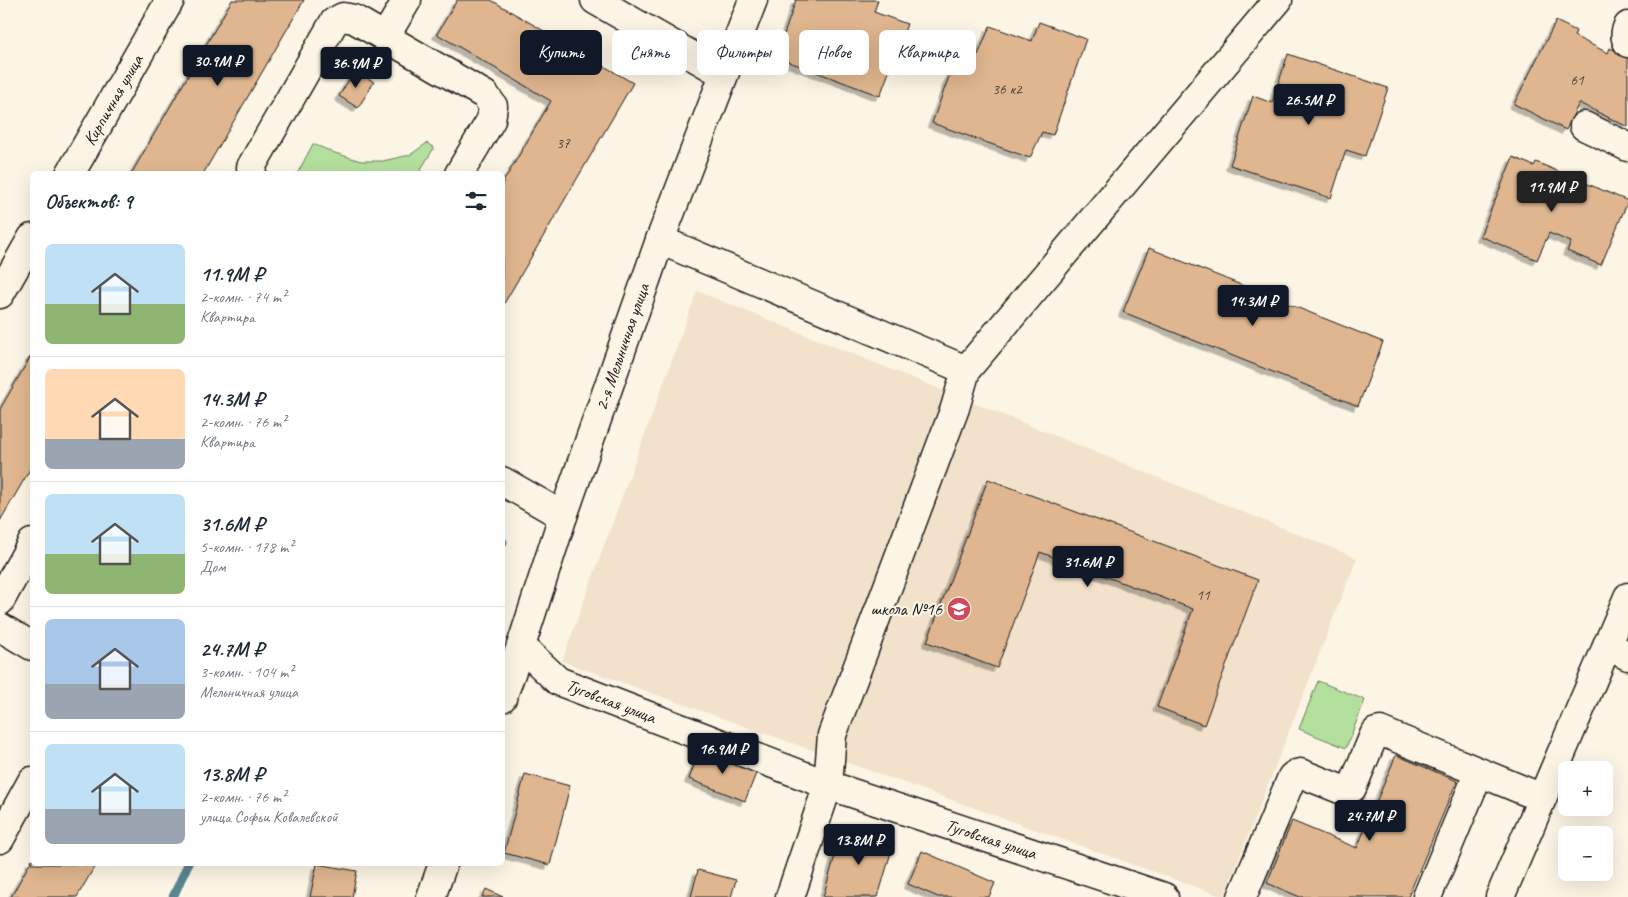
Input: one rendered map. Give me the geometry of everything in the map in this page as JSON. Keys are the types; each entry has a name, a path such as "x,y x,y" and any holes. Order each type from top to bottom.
{"street":[{"name":"Кирпичная улица","path":"72,171 170,0"},
{"path":"385,37 407,0"},
{"path":"595,0 697,59"},
{"name":"2-я Мельничная улица","path":"741,30 753,0"},
{"path":"790,897 828,785 832,735 955,408 966,370 1278,0"},
{"path":"252,171 251,167 334,22 343,17 354,19 485,95 493,106 491,120 461,171"},
{"path":"1628,26 1626,40 1628,43"},
{"name":"2-я Мельничная улица","path":"505,690 563,516 660,240 724,75"},
{"path":"1584,126 1628,147"},
{"path":"660,240 966,370"},
{"path":"0,294 30,242"},
{"path":"505,483 563,516"},
{"path":"0,601 30,547"},
{"path":"1500,897 1542,798 1617,650 1628,597"},
{"path":"0,627 30,645"},
{"name":"Туговская улица","path":"521,646 558,681 828,785 1164,897"},
{"path":"1242,897 1292,777 1300,773 1349,791 1376,732 1380,731 1542,798"},
{"path":"1426,897 1479,772"},
{"path":"0,839 30,785"},
{"path":"431,897 442,866"}],"shaded area":[{"name":"школа №16","path":"697,291 1357,558 1224,897 562,661"}],"green space":[{"path":"427,143 434,148 420,171 299,171 313,144 361,161 383,161 410,155"},
{"path":"1318,681 1365,700 1346,748 1299,729"}],"building":[{"path":"232,0 304,0 205,171 133,171"},
{"path":"457,0 491,0 542,30 520,30 520,75 602,75 602,65 612,71 612,75 619,75 633,83 505,302 505,179 551,101 437,34"},
{"path":"796,0 878,0 874,12 907,24 905,30 879,30 879,75 888,75 880,96 824,75 869,75 869,30 799,30 799,66 789,62 789,30 785,30"},
{"path":"1556,21 1576,31 1574,36 1608,53 1610,48 1628,57 1628,127 1579,103 1566,130 1514,104"},
{"path":"1039,22 1086,39 1053,135 1042,132 1030,158 932,123 950,75 976,75 976,54 978,55 990,26 1032,41"},
{"path":"1288,54 1388,88 1365,156 1346,150 1331,198 1230,165 1253,96 1272,103"},
{"path":"355,70 374,82 358,108 339,96"},
{"path":"1513,157 1534,166 1536,162 1628,201 1601,265 1567,251 1571,242 1549,233 1537,260 1480,236"},
{"path":"1149,248 1383,342 1358,406 1123,312"},
{"path":"30,357 30,469 0,521 0,409"},
{"path":"988,479 1258,580 1204,725 1157,707 1193,609 1040,552 997,668 927,642"},
{"path":"700,749 757,771 745,801 689,779"},
{"path":"1396,755 1457,781 1408,897 1300,897 1267,883 1292,821 1357,848"},
{"path":"525,774 570,786 550,865 505,853"},
{"path":"843,828 894,842 878,897 823,897"},
{"path":"922,851 995,883 989,897 938,897 908,884"},
{"path":"30,863 30,866 95,866 77,897 11,897"},
{"path":"317,866 357,871 352,897 310,897"},
{"path":"698,870 736,880 731,897 691,897"},
{"path":"486,889 503,897 482,897"}],"waterway":[{"path":"173,897 187,866"}],"place":[{"name":"школа №16","path":"959,609"}]}
